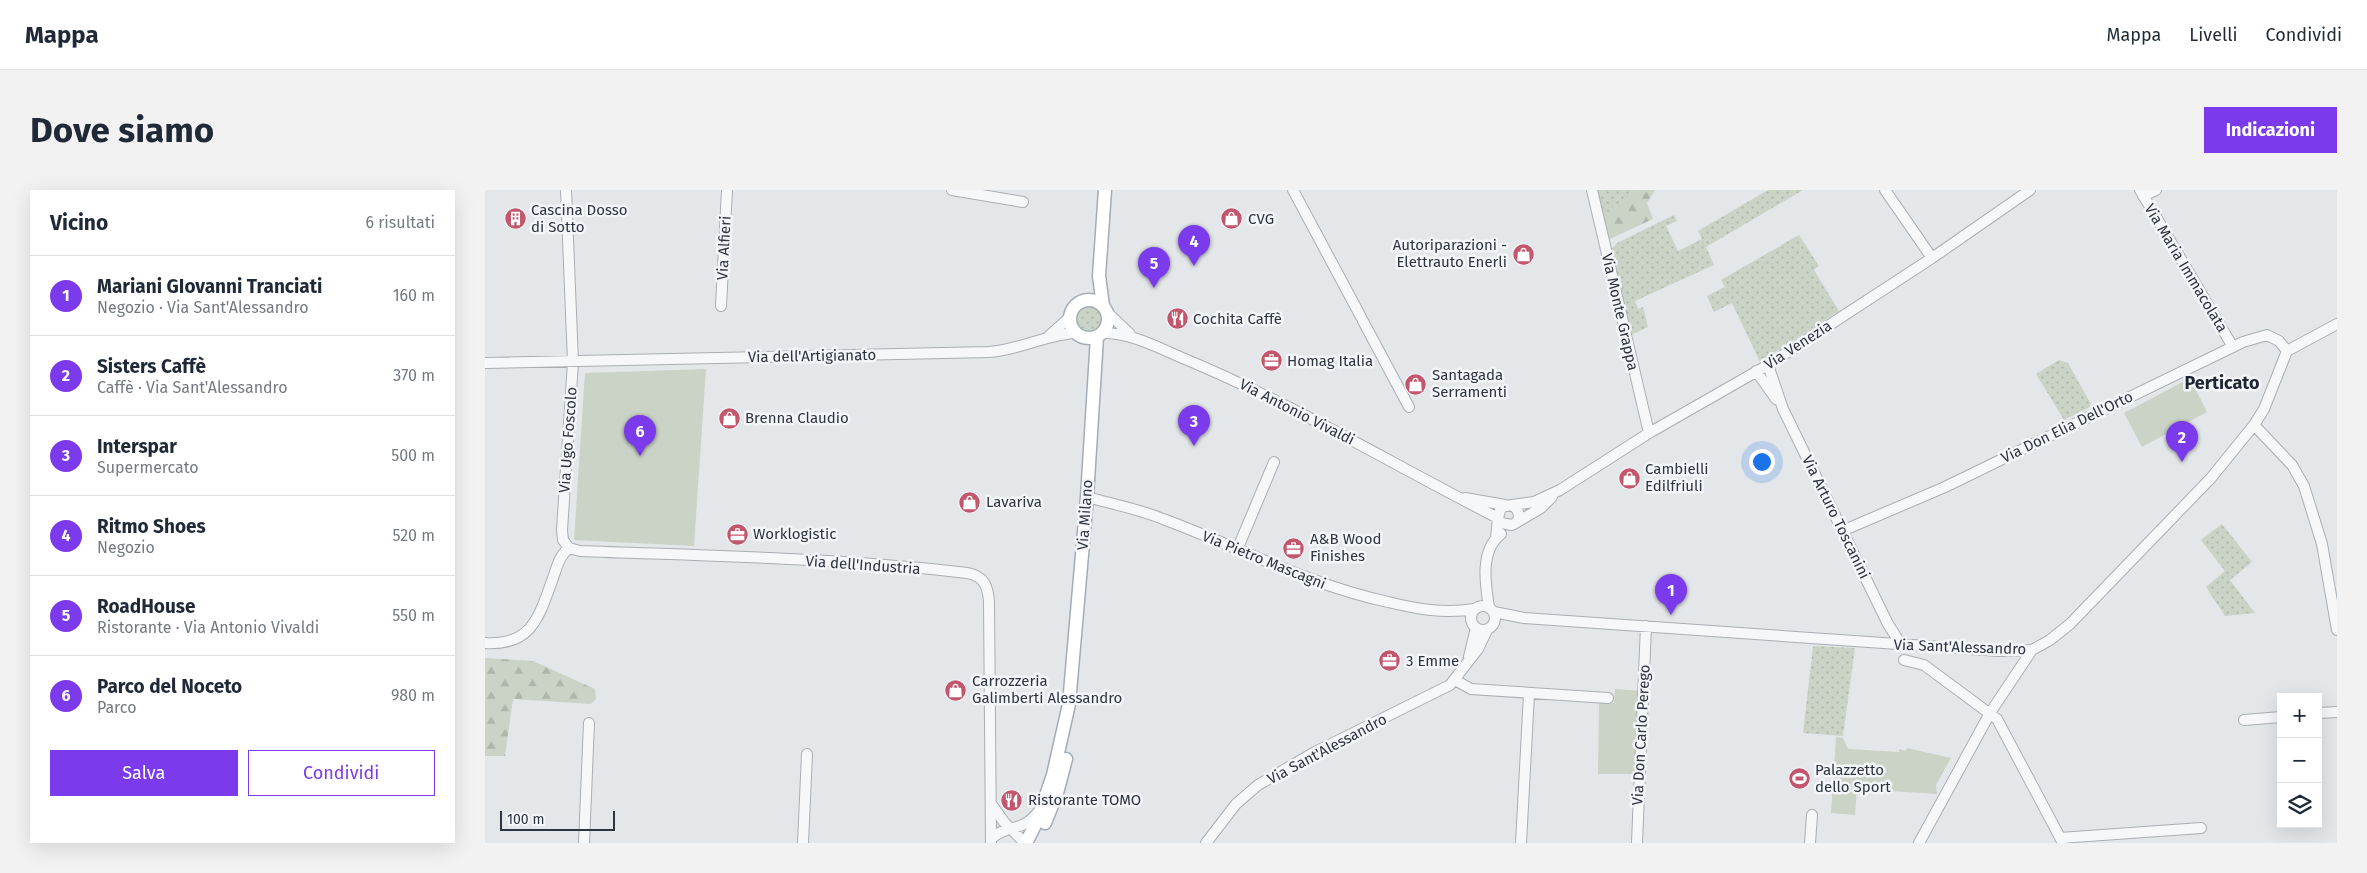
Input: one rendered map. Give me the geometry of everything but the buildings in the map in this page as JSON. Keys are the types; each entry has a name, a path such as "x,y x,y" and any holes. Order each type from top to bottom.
{"main road":[{"path":"1075,333 1082,337 1100,335 1108,319 1099,276 1105,190"},
{"path":"1093,366 1075,333 1070,322 1070,316 1076,305 1081,302 1099,276"},
{"path":"1081,302 1097,302 1105,309"},
{"name":"Via Milano","path":"1035,843 1054,802 1066,759 1073,714 1074,664 1087,497 1093,366 1100,335"},
{"name":"Via Milano","path":"1026,843 1043,805 1062,743 1074,664"}],"street":[{"name":"Via Ugo Foscolo","path":"565,190 573,362 562,530 563,540 569,548"},
{"name":"Via Alfieri","path":"721,306 727,190"},
{"path":"952,190 1023,202"},
{"path":"1293,190 1409,407"},
{"name":"Via Monte Grappa","path":"1592,190 1649,434"},
{"path":"1885,190 1933,258"},
{"name":"Via Venezia","path":"1455,496 1509,505 1534,502 1560,490 1649,434 1768,365 1933,258 2031,190"},
{"path":"2142,193 2156,190"},
{"name":"Via Maria Immacolata","path":"2142,193 2233,346"},
{"path":"1105,309 1118,324 1135,338"},
{"name":"Via dell'Artigianato","path":"1049,336 1070,316"},
{"path":"2287,351 2337,324"},
{"name":"Via dell'Artigianato","path":"485,363 989,352 1011,349 1049,336 1075,333"},
{"path":"1100,335 1135,338"},
{"name":"Via Don Elia Dell'Orto","path":"1843,531 1941,489 2255,337 2267,335 2279,341 2287,351"},
{"name":"Via Antonio Vivaldi","path":"1135,338 1232,380 1354,441 1498,518"},
{"name":"Via Sant'Alessandro","path":"1462,672 1470,654 1474,626 1471,616 1484,608 1524,618 1902,646 1999,651 2032,650 2053,638 2074,621 2211,478 2254,426 2264,409 2287,351"},
{"path":"1768,365 1783,409"},
{"path":"1756,371 1783,409"},
{"name":"Via Arturo Toscanini","path":"1783,409 1888,624 1902,646"},
{"path":"2254,426 2292,465 2301,478 2322,544 2337,630"},
{"path":"1237,550 1274,462"},
{"name":"Via Venezia","path":"1496,538 1515,523 1541,508 1560,490"},
{"name":"Via Pietro Mascagni","path":"1087,497 1156,516 1331,588 1405,606 1445,612 1484,608"},
{"path":"1490,628 1496,619 1484,608 1487,558 1496,538 1498,518 1501,508 1509,505 1517,509 1519,515 1515,523 1501,523 1498,518"},
{"path":"485,643 512,642 531,627 541,610 559,559 569,548"},
{"name":"Via dell'Industria","path":"569,548 579,551 719,556 883,566 960,572 979,578 986,585 989,597 992,805"},
{"name":"Via Pietro Mascagni","path":"1445,612 1474,626 1490,628"},
{"name":"Via Sant'Alessandro","path":"1206,843 1236,804 1258,785 1320,750 1435,694 1455,680 1462,672 1490,628 1524,618"},
{"name":"Via Arturo Toscanini","path":"1887,644 1888,624"},
{"name":"Via Don Carlo Perego","path":"1637,843 1646,626"},
{"path":"1919,843 1990,713 2032,650"},
{"path":"1904,660 1924,665 1990,713 2001,726 2061,840 2201,828"},
{"path":"1455,680 1468,689 1608,698"},
{"path":"1521,843 1529,694"},
{"path":"2322,713 2337,712"},
{"path":"2244,720 2277,717"},
{"path":"584,843 589,723"},
{"path":"803,843 807,754"},
{"path":"992,805 1012,830 1026,843"},
{"path":"992,805 992,841"},
{"path":"992,841 1001,832 1029,823 1043,805"},
{"path":"1810,843 1812,815"}],"green space":[{"path":"1597,190 1635,190 1626,200 1602,213"},
{"path":"1635,190 1655,190 1647,203 1653,219 1610,239 1602,213 1626,200"},
{"path":"1768,190 1803,190 1706,247 1714,265 1635,301 1638,309 1643,307 1648,327 1631,335 1611,250 1617,243 1674,215 1677,221 1666,226 1678,251 1702,239 1698,231"},
{"path":"1799,235 1819,266 1814,270 1839,311 1760,362 1732,303 1714,312 1707,296 1725,287 1721,280"},
{"path":"1089,303 1100,308 1105,319 1100,330 1089,335 1078,330 1073,319 1078,308"},
{"path":"2059,360 2068,363 2092,406 2064,420 2036,374"},
{"path":"706,369 694,546 574,540 585,373"},
{"path":"2190,378 2207,412 2142,447 2124,413"},
{"path":"2222,524 2252,562 2230,580 2255,613 2225,616 2206,587 2225,571 2201,540"},
{"path":"1813,646 1855,648 1843,736 1803,733"},
{"path":"485,658 533,661 595,689 596,699 591,704 513,699 505,756 485,756"},
{"path":"1615,689 1642,691 1639,774 1598,774 1599,702 1614,703"},
{"path":"1836,737 1843,738 1848,749 1899,752 1899,749 1906,751 1907,748 1951,758 1936,785 1937,794 1857,789 1855,815 1831,813"}],"place":[{"name":"Cascina Dosso di Sotto","path":"515,219"},
{"name":"CVG","path":"1232,219"},
{"name":"Autoriparazioni - Elettrauto Enerli","path":"1523,254"},
{"name":"Ritmo Shoes","path":"1194,266"},
{"name":"RoadHouse","path":"1154,288"},
{"name":"Cochita Caffè","path":"1177,319"},
{"name":"Homag Italia","path":"1271,361"},
{"name":"Santagada Serramenti","path":"1416,384"},
{"name":"Brenna Claudio","path":"729,418"},
{"name":"Interspar","path":"1194,446"},
{"name":"Parco del Noceto","path":"640,456"},
{"name":"Sisters Caffè","path":"2182,462"},
{"name":"Cambielli Edilfriuli","path":"1629,478"},
{"name":"Lavariva","path":"970,502"},
{"name":"Worklogistic","path":"737,534"},
{"name":"A&B Wood Finishes","path":"1294,548"},
{"name":"Mariani GIovanni Tranciati","path":"1671,615"},
{"name":"3 Emme","path":"1390,661"},
{"name":"Carrozzeria Galimberti Alessandro","path":"956,690"},
{"name":"Palazzetto dello Sport","path":"1799,779"},
{"name":"Ristorante TOMO","path":"1012,800"}],"district":[{"name":"Perticato","path":"2222,383"}]}
